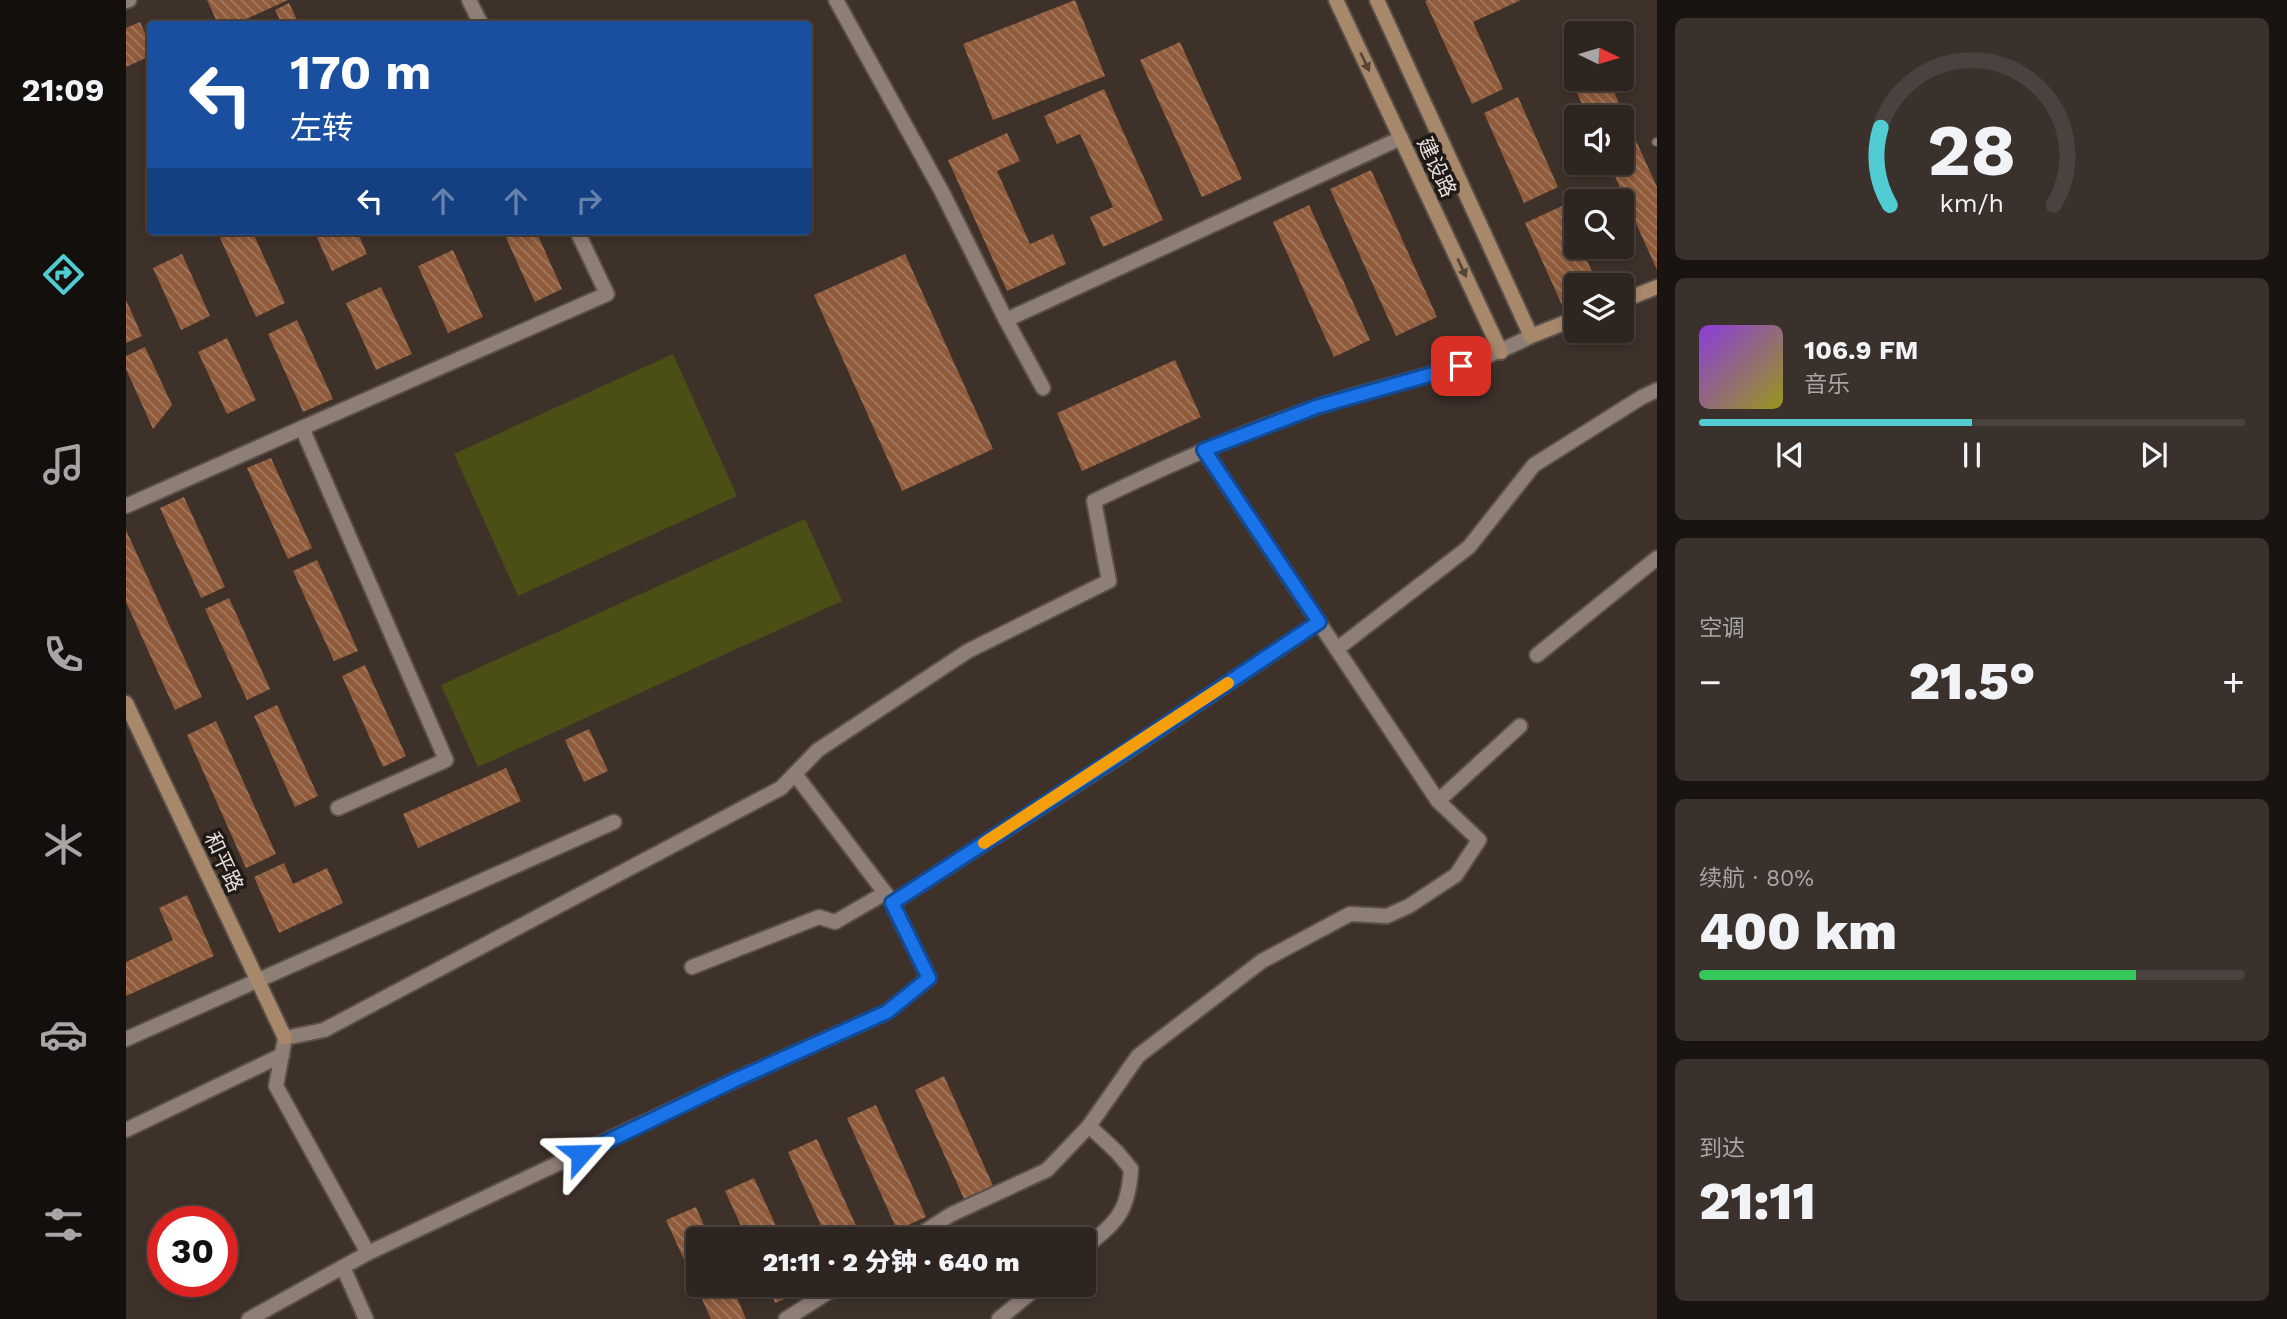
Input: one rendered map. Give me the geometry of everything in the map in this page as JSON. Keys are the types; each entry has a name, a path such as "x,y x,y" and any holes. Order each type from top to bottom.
{"street":[{"path":"469,0 480,21"},
{"path":"836,0 942,192 1043,388"},
{"name":"建设路","path":"1336,0 1501,352"},
{"name":"建设路","path":"1377,0 1531,336"},
{"path":"1006,320 1401,138"},
{"path":"126,506 607,294 579,235"},
{"path":"1634,296 1657,287"},
{"path":"368,1253 276,1086 285,1038 324,1030 781,788 818,750 968,651 1109,581 1094,501 1182,458 1316,407 1501,352 1564,323"},
{"path":"1337,649 1469,547 1534,465 1657,390"},
{"path":"303,428 446,760 338,808"},
{"path":"932,1227 950,1215 1047,1170 1089,1126 1138,1056 1262,961 1350,914 1387,916 1409,906 1456,875 1479,840 1438,801 1204,450"},
{"path":"1537,655 1657,558"},
{"path":"692,967 819,917 835,922 889,898 1120,755 1319,622"},
{"name":"和平路","path":"126,703 285,1038"},
{"path":"1438,801 1520,726"},
{"path":"249,1319 368,1253 735,1080 887,1012 929,978 889,898 795,774"},
{"path":"126,1039 614,822"},
{"path":"126,1130 282,1055"},
{"path":"1089,1126 1131,1169 1129,1195 1117,1221 1096,1238"},
{"path":"343,1267 366,1319"},
{"path":"786,1319 821,1297"},
{"path":"999,1319 1025,1297"}],"green space":[{"path":"673,354 737,496 518,596 454,454"},
{"path":"805,519 842,601 478,767 441,685"}],"building":[{"path":"207,0 288,0 242,21 217,21"},
{"path":"1075,0 1105,76 993,120 963,44"},
{"path":"1521,0 1473,22 1503,89 1472,104 1425,1"},
{"path":"289,3 298,21 280,21 275,10"},
{"path":"140,22 147,37 147,57 126,67 126,28"},
{"path":"1180,42 1242,179 1202,197 1140,60"},
{"path":"1104,89 1163,220 1103,247 1090,217 1113,207 1080,134 1057,144 1044,116"},
{"path":"1576,91 1613,91 1620,105 1583,105"},
{"path":"1518,97 1558,187 1524,203 1484,113"},
{"path":"1007,133 1020,161 997,171 1030,244 1053,234 1066,264 1007,291 948,160"},
{"path":"1634,136 1657,187 1657,270 1634,219 1634,189 1621,189 1614,175 1634,175"},
{"path":"1371,170 1437,317 1396,336 1330,189"},
{"path":"1309,205 1370,340 1334,357 1273,222"},
{"path":"1562,206 1564,259 1586,259 1593,273 1564,273 1564,310 1525,223"},
{"path":"227,235 254,235 285,303 256,317 220,238"},
{"path":"316,235 359,235 367,254 332,271"},
{"path":"505,235 538,235 562,289 535,302"},
{"path":"453,250 483,317 448,333 418,266"},
{"path":"182,254 210,316 181,330 153,268"},
{"path":"905,254 993,449 902,491 814,295"},
{"path":"381,287 412,354 376,370 346,303"},
{"path":"126,300 142,336 126,343"},
{"path":"297,320 333,399 303,412 268,334"},
{"path":"227,338 256,400 227,414 198,352"},
{"path":"145,347 172,405 153,429 126,369 126,356"},
{"path":"1175,360 1201,417 1082,471 1057,413"},
{"path":"271,458 312,548 288,559 247,468"},
{"path":"184,497 225,587 201,598 160,508"},
{"path":"126,530 202,697 175,710 126,602"},
{"path":"317,560 358,651 334,661 293,571"},
{"path":"229,598 270,689 247,700 205,609"},
{"path":"365,665 406,756 383,767 342,676"},
{"path":"277,705 318,796 295,807 254,716"},
{"path":"216,721 276,854 246,868 187,735"},
{"path":"589,729 608,771 584,782 565,740"},
{"path":"506,768 521,801 418,848 403,814"},
{"path":"284,863 293,884 327,868 343,903 279,933 254,877"},
{"path":"187,895 214,956 126,996 126,962 173,940 159,908"},
{"path":"944,1076 994,1188 965,1201 915,1090"},
{"path":"876,1105 926,1217 904,1227 896,1227 847,1118"},
{"path":"817,1139 857,1227 822,1227 788,1152"},
{"path":"754,1178 776,1227 742,1227 725,1191"},
{"path":"696,1207 705,1227 686,1227 686,1264 666,1220"},
{"path":"701,1297 737,1297 746,1319 711,1319"},
{"path":"772,1297 789,1297 775,1303"}],"slow traffic":[{"path":"984,843 1228,683"}],"route":[{"path":"581,1154 735,1080 887,1012 929,978 892,903 1319,622 1204,450 1316,407 1461,366"}]}
